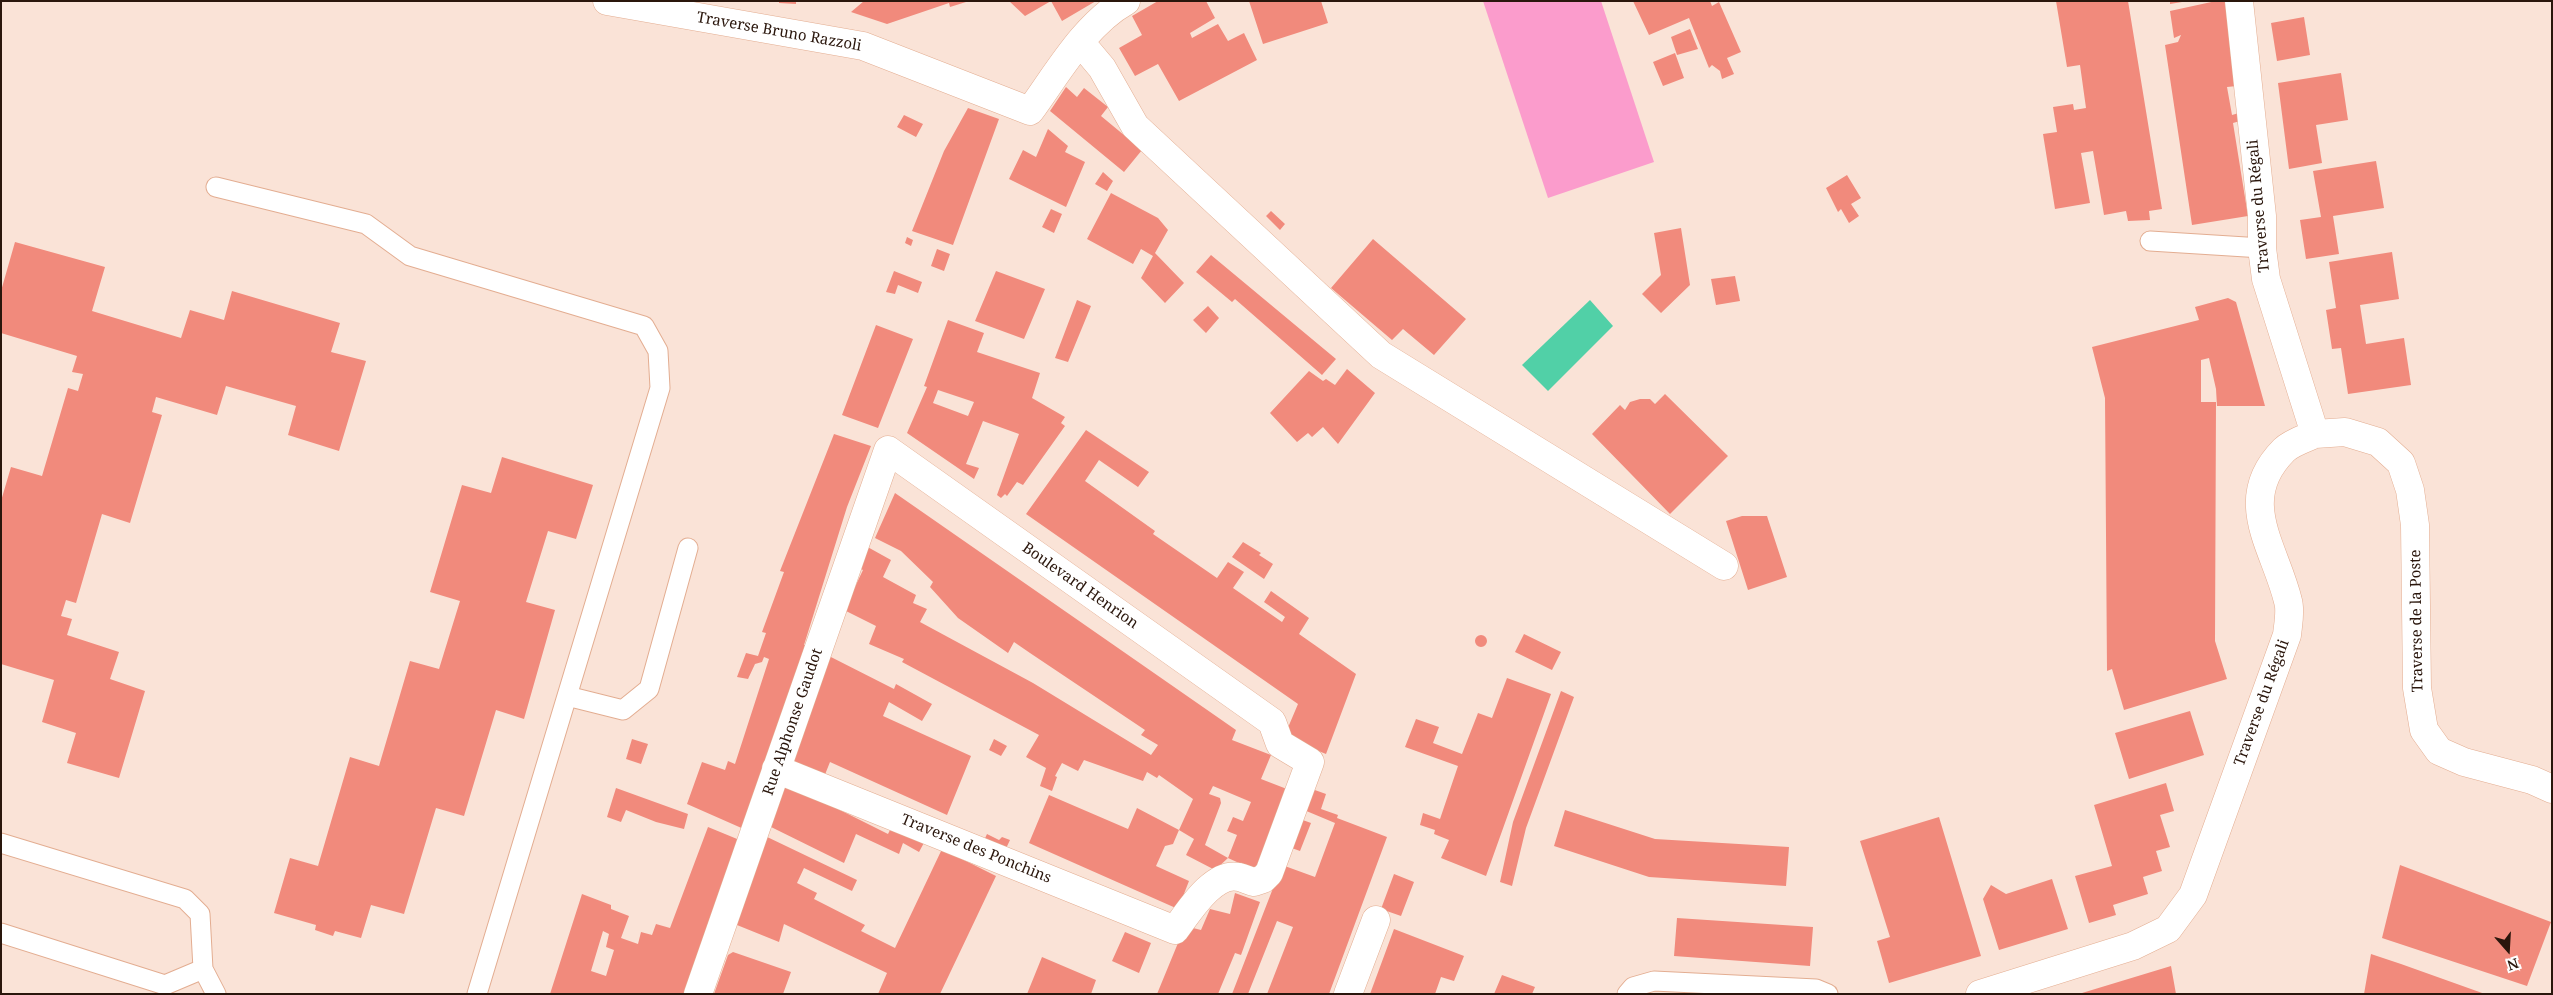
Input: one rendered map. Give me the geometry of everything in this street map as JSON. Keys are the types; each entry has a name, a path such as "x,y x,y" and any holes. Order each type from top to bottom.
{"street":[{"name":"Traverse Bruno Razzoli","path":"607,1 863,46 1030,111 1081,43"},
{"path":"1126,1 1109,10 1081,43 1102,68 1135,126 1381,355 1724,566"},
{"name":"Traverse du Régali","path":"1980,994 2133,946 2168,929 2193,895 2287,635 2289,602 2261,526 2260,504 2265,476 2285,449 2315,434 2266,279 2262,248 2262,216 2239,1"},
{"name":"Traverse de la Poste","path":"2315,434 2345,432 2378,442 2401,463 2410,490 2415,524 2417,688 2424,730 2439,751 2447,755 2464,762 2532,780 2552,789"},
{"name":"Boulevard Henrion","path":"888,450 1272,722 1280,744 1310,762 1269,873 1263,879 1254,882 1237,876 1220,880 1201,895 1175,930"},
{"name":"Rue Alphonse Gaudot","path":"698,994 888,450"},
{"name":"Traverse des Ponchins","path":"776,769 1175,930"},
{"path":"1348,994 1376,920"}],"lane":[{"path":"216,187 366,224 410,256 644,326 658,350 660,388 477,994"},
{"path":"2150,241 2262,248"},
{"path":"567,696 623,710 649,689 688,548"},
{"path":"1,843 185,898 200,914 203,970 216,994"},
{"path":"1,933 165,985 203,970"},
{"path":"1627,994 1633,987 1654,980 1816,989 1828,994"}],"shaded area":[{"path":"1483,1 1601,1 1654,162 1548,198"},
{"path":"1590,300 1613,326 1548,391 1522,365"}],"building":[{"path":"779,1 796,1 796,4 779,3"},
{"path":"864,1 966,2 950,7 949,3 887,24 851,12"},
{"path":"1009,1 1051,1 1025,16"},
{"path":"1051,1 1096,1 1062,21"},
{"path":"1158,1 1206,1 1215,18 1190,33 1192,38 1218,24 1228,41 1244,33 1257,60 1179,101 1158,64 1135,76 1119,48 1142,35 1132,16"},
{"path":"1249,1 1321,1 1328,23 1263,44"},
{"path":"1633,1 1710,1 1712,6 1719,2 1741,52 1727,58 1734,74 1722,79 1720,71 1712,65 1709,68 1689,18 1649,35"},
{"path":"2056,1 2128,1 2162,209 2149,211 2150,220 2128,221 2126,211 2104,215 2093,151 2081,153 2090,203 2055,209 2043,134 2057,132 2053,107 2073,104 2074,110 2086,108 2080,65 2067,67"},
{"path":"2170,1 2182,1 2182,2 2170,4"},
{"path":"2216,1 2228,1 2237,86 2227,87 2232,115 2239,113 2240,121 2233,123 2248,216 2192,225 2165,45 2178,42 2181,35 2174,38 2170,11"},
{"path":"2304,17 2310,55 2277,61 2271,23"},
{"path":"1690,29 1698,49 1677,55 1671,37"},
{"path":"1675,53 1684,78 1663,86 1653,62"},
{"path":"2341,73 2348,120 2316,125 2322,163 2289,169 2278,83"},
{"path":"1066,87 1077,97 1084,88 1108,107 1101,116 1142,150 1124,172 1050,111"},
{"path":"968,108 999,119 953,245 912,231 944,151"},
{"path":"904,115 923,124 916,137 897,127"},
{"path":"1048,129 1068,146 1065,152 1085,162 1066,207 1009,179 1023,150 1036,157"},
{"path":"2376,161 2384,208 2333,216 2339,254 2306,259 2300,220 2321,217 2313,171"},
{"path":"1103,172 1113,181 1107,191 1095,184"},
{"path":"1847,175 1861,198 1851,204 1859,216 1849,223 1841,209 1838,212 1826,188"},
{"path":"1111,193 1158,218 1168,230 1155,253 1184,283 1165,303 1141,278 1153,256 1141,249 1133,264 1087,239"},
{"path":"1051,209 1062,214 1054,233 1042,227"},
{"path":"1271,211 1285,224 1280,230 1266,216"},
{"path":"1681,228 1690,285 1661,313 1642,294 1661,275 1654,233"},
{"path":"907,237 913,240 911,246 905,243"},
{"path":"1373,239 1466,319 1434,355 1403,329 1392,340 1331,288"},
{"path":"15,242 105,267 92,311 181,338 190,310 224,320 232,291 340,323 331,352 366,361 339,451 288,435 296,406 226,386 217,415 156,397 152,412 162,415 130,523 102,514 76,603 66,600 61,616 72,619 67,635 119,652 110,679 145,691 119,778 67,763 76,733 42,722 54,680 1,664 1,501 11,467 42,476 68,388 78,391 83,374 72,372 77,356 1,333 1,291"},
{"path":"937,249 950,254 944,271 931,266"},
{"path":"2392,252 2399,299 2360,305 2366,344 2404,338 2411,385 2348,394 2341,348 2332,349 2326,310 2336,308 2329,262"},
{"path":"1211,255 1336,359 1322,375 1235,299 1232,302 1196,272"},
{"path":"894,271 922,282 918,293 898,285 895,294 886,292"},
{"path":"996,271 1045,289 1024,339 975,321"},
{"path":"1735,276 1740,301 1716,305 1711,279"},
{"path":"2228,298 2236,302 2265,406 2217,406 2216,389 2209,358 2201,360 2201,402 2216,402 2215,641 2227,679 2124,710 2112,669 2107,671 2105,398 2092,347 2199,320 2195,307"},
{"path":"1077,300 1091,306 1068,362 1055,358"},
{"path":"1208,306 1219,318 1206,333 1193,320"},
{"path":"948,320 984,333 977,352 1040,373 1032,398 1065,417 1061,423 1065,426 1023,485 1017,482 1007,496 1005,494 1001,498 997,495 1019,434 983,421 966,464 979,468 974,479 907,433 927,387 924,386","holes":["938,390 974,402 968,416 933,403"]},
{"path":"876,325 913,339 878,428 842,415"},
{"path":"1347,369 1375,393 1338,444 1323,427 1312,437 1308,433 1297,442 1270,413 1309,371 1323,381 1326,379 1335,385"},
{"path":"1665,394 1728,456 1670,514 1592,434 1620,405 1625,410 1630,402 1640,399 1650,399 1655,404"},
{"path":"1086,430 1149,472 1138,487 1099,460 1085,481 1155,531 1153,534 1217,578 1228,562 1244,572 1233,588 1282,622 1285,617 1264,602 1271,591 1302,613 1309,618 1299,634 1356,674 1326,754 1284,737 1298,704 1026,514"},
{"path":"834,434 871,446 847,507 804,645 807,645 746,830 687,804 702,762 725,770 728,761 735,764 769,659 764,657 762,662 755,664 748,679 737,677 746,653 758,656 766,633 762,632 784,572 780,571"},
{"path":"502,457 593,485 576,539 548,531 526,602 555,610 524,719 496,710 464,816 436,808 404,914 371,905 361,938 335,931 333,936 315,930 316,925 274,913 290,858 318,866 350,757 379,766 410,661 439,669 460,601 430,592 462,485 491,493"},
{"path":"895,493 1236,730 1232,740 1271,755 1261,779 1292,791 1259,872 1228,858 1215,870 1186,855 1194,839 1179,830 1193,799 1159,775 1157,778 1147,772 1143,781 1084,760 1078,771 1062,763 1055,776 1057,777 1052,791 1040,786 1046,768 1026,757 1039,735 902,662 904,659 869,644 876,626 844,610 863,570 855,566 864,545 891,560 883,577 916,595 913,603 927,609 920,622 1033,683 1151,755 1158,745 1141,735 1145,730 1014,642 1008,653 958,618 930,587 933,582 901,551 875,538","holes":["1213,786 1251,802 1243,821 1233,817 1227,831 1237,835 1228,858 1205,845 1221,803 1220,798 1209,794"]},
{"path":"1742,516 1767,516 1787,577 1748,590 1726,521"},
{"path":"1243,542 1261,553 1259,555 1273,564 1264,579 1232,557"},
{"path":"1524,634 1561,652 1552,670 1515,652"},
{"path":"1481,635 1487,641 1481,647 1475,641"},
{"path":"825,654 894,689 896,684 932,704 922,721 889,702 883,716 971,756 947,815 830,762 824,777 795,763 790,750"},
{"path":"1507,678 1551,694 1486,876 1441,858 1449,840 1434,834 1435,830 1420,825 1423,813 1440,819 1458,766 1405,747 1416,719 1439,727 1433,743 1462,754 1478,713 1492,718"},
{"path":"1561,691 1574,697 1526,828 1512,886 1500,882 1513,822"},
{"path":"2190,711 2204,755 2129,779 2115,733"},
{"path":"632,739 648,744 641,764 626,759"},
{"path":"994,739 1007,746 1001,756 989,750"},
{"path":"2166,783 2174,811 2160,815 2170,847 2156,851 2162,871 2143,877 2148,894 2113,905 2116,915 2089,923 2075,876 2112,866 2094,805"},
{"path":"784,786 824,802 888,834 892,826 925,841 919,852 903,843 899,854 856,834 844,863 767,825"},
{"path":"616,788 688,814 684,829 656,822 626,810 621,822 607,817"},
{"path":"1312,789 1326,794 1321,809 1338,815 1337,818 1387,837 1329,994 1267,994 1293,927 1277,921 1248,994 1232,994 1282,865 1315,877 1335,823 1304,810"},
{"path":"1049,795 1128,829 1137,808 1179,830 1173,844 1165,846 1156,866 1189,881 1178,909 1029,843"},
{"path":"1565,810 1655,839 1789,847 1786,886 1649,877 1554,846"},
{"path":"1939,817 1981,956 1889,983 1877,941 1890,937 1860,841"},
{"path":"1300,819 1311,823 1300,851 1289,847"},
{"path":"708,827 742,841 690,994 550,994 582,894 611,905 611,909 629,916 621,938 638,944 641,932 652,935 656,924 670,928","holes":["603,931 609,934 606,947 614,950 606,976 591,971"]},
{"path":"987,834 999,840 1002,837 1010,840 1001,859 980,849"},
{"path":"763,835 857,880 852,891 804,868 797,883 817,893 814,899 865,925 861,931 895,948 942,849 996,876 940,994 878,994 887,973 784,924 779,942 732,923"},
{"path":"2400,865 2551,922 2527,986 2382,938"},
{"path":"1394,874 1414,882 1401,916 1381,909"},
{"path":"2052,879 2068,929 1999,950 1983,899 1991,885 2006,894"},
{"path":"1235,893 1260,902 1241,955 1235,953 1218,994 1157,994 1185,926 1201,930 1210,909 1230,914"},
{"path":"1677,918 1813,927 1810,966 1674,956"},
{"path":"1394,929 1464,956 1454,981 1441,977 1435,994 1370,994"},
{"path":"1125,932 1151,943 1139,973 1112,961"},
{"path":"733,952 791,972 783,994 714,994 728,955"},
{"path":"2371,954 2401,964 2485,994 2364,994"},
{"path":"1042,957 1096,980 1091,994 1027,994"},
{"path":"2171,966 2176,994 2082,994 2082,993"},
{"path":"1502,975 1535,987 1532,994 1494,994"}]}
